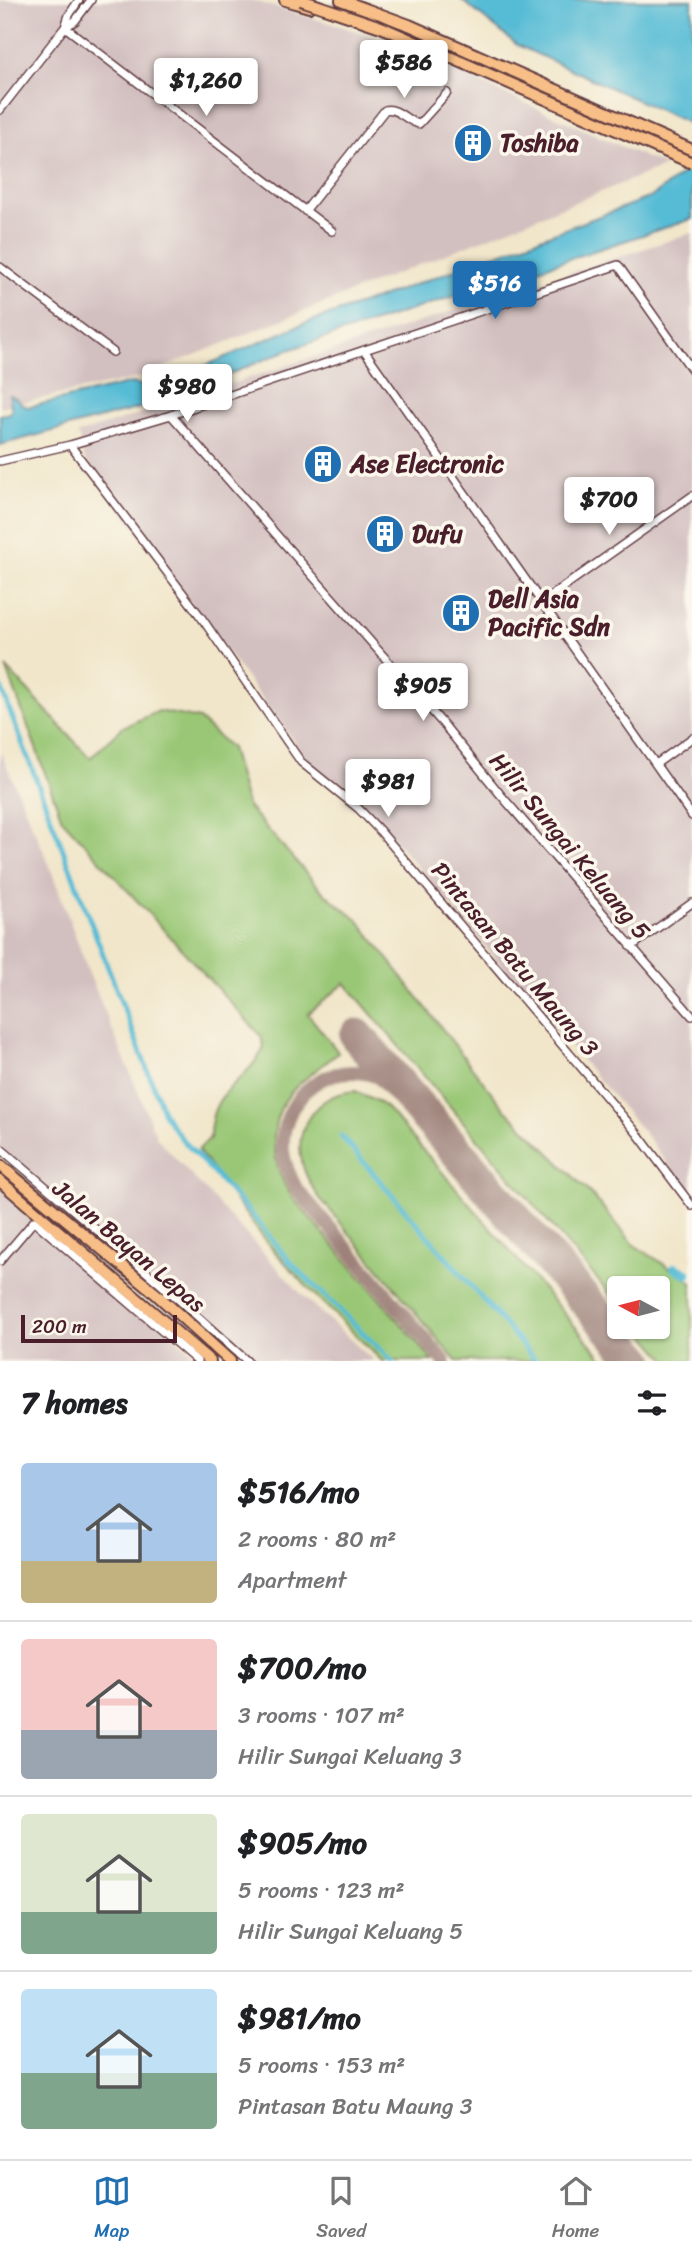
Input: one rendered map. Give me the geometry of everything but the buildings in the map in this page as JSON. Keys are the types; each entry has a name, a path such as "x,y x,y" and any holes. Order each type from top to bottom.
{"highway":[{"path":"285,0 381,31 690,162"},
{"path":"301,0 381,27 690,162"},
{"path":"324,0 404,29 690,162"},
{"path":"341,0 386,16 692,150"},
{"path":"381,31 377,21 386,16"},
{"name":"Jalan Bayan Lepas","path":"0,1165 155,1293 230,1361"},
{"name":"Jalan Bayan Lepas","path":"0,1181 210,1361"},
{"path":"145,1305 157,1307 159,1303 155,1293"}],"street":[{"path":"0,110 65,27 79,0"},
{"path":"65,27 75,21 91,0"},
{"path":"65,27 332,231"},
{"path":"305,211 385,110 392,109 419,124 447,93"},
{"path":"0,461 70,445 171,415 618,265 692,370"},
{"path":"0,267 113,352"},
{"path":"364,350 692,816"},
{"name":"Hilir Sungai Keluang 5","path":"171,415 435,715 692,1017"},
{"name":"Pintasan Batu Maung 3","path":"70,445 201,617 301,762 359,809 380,831 637,1133 692,1206"},
{"path":"542,602 692,496"},
{"path":"656,764 692,738"},
{"path":"631,947 692,903"},
{"path":"0,1148 247,1361"},
{"path":"0,1261 34,1221 197,1361"}],"shaded area":[{"path":"0,0 251,0 381,38 665,166 135,379 0,407"},
{"path":"692,233 692,1197 646,1135 369,810 313,768 84,458 78,434"},
{"path":"0,751 49,864 90,976 157,1138 305,1298 374,1361 242,1361 0,1154"},
{"path":"0,1184 202,1361 0,1361"}],"green space":[{"path":"6,667 90,758 123,727 159,711 199,719 231,748 247,806 323,892 358,920 502,1106 594,1197 634,1245 692,1282 692,1361 668,1361 649,1339 670,1339 670,1276 607,1276 607,1291 345,983 308,1014 338,1052 301,1082 286,1099 275,1127 275,1156 292,1197 433,1361 382,1361 268,1244 198,1150 210,1138 212,1121 222,1097 256,1061 264,1048 261,1036 62,819"},
{"path":"355,1091 387,1108 605,1361 456,1361 318,1196 304,1170 300,1152 301,1139 310,1115 329,1099"}],"water":[{"path":"462,0 692,0 692,125 517,45"},
{"path":"692,167 692,219 285,351 166,401 0,445 0,415 12,410 9,395 29,407 132,383 153,389 161,388 174,379 300,325 651,197"}],"waterway":[{"path":"0,685 165,1116 181,1138 252,1215 290,1262 392,1361"},
{"path":"341,1136 536,1361"},
{"path":"675,1268 687,1274"}],"taxiway":[{"path":"411,1099 392,1084 369,1074 334,1074 319,1081 296,1103 288,1118 283,1152 296,1188 444,1361"}],"runway":[{"path":"357,1036 638,1361"}],"place":[{"name":"Toshiba","path":"473,143"},
{"name":"Ase Electronic","path":"323,464"},
{"name":"Dufu","path":"385,534"},
{"name":"Dell Asia Pacific Sdn","path":"461,613"}]}
